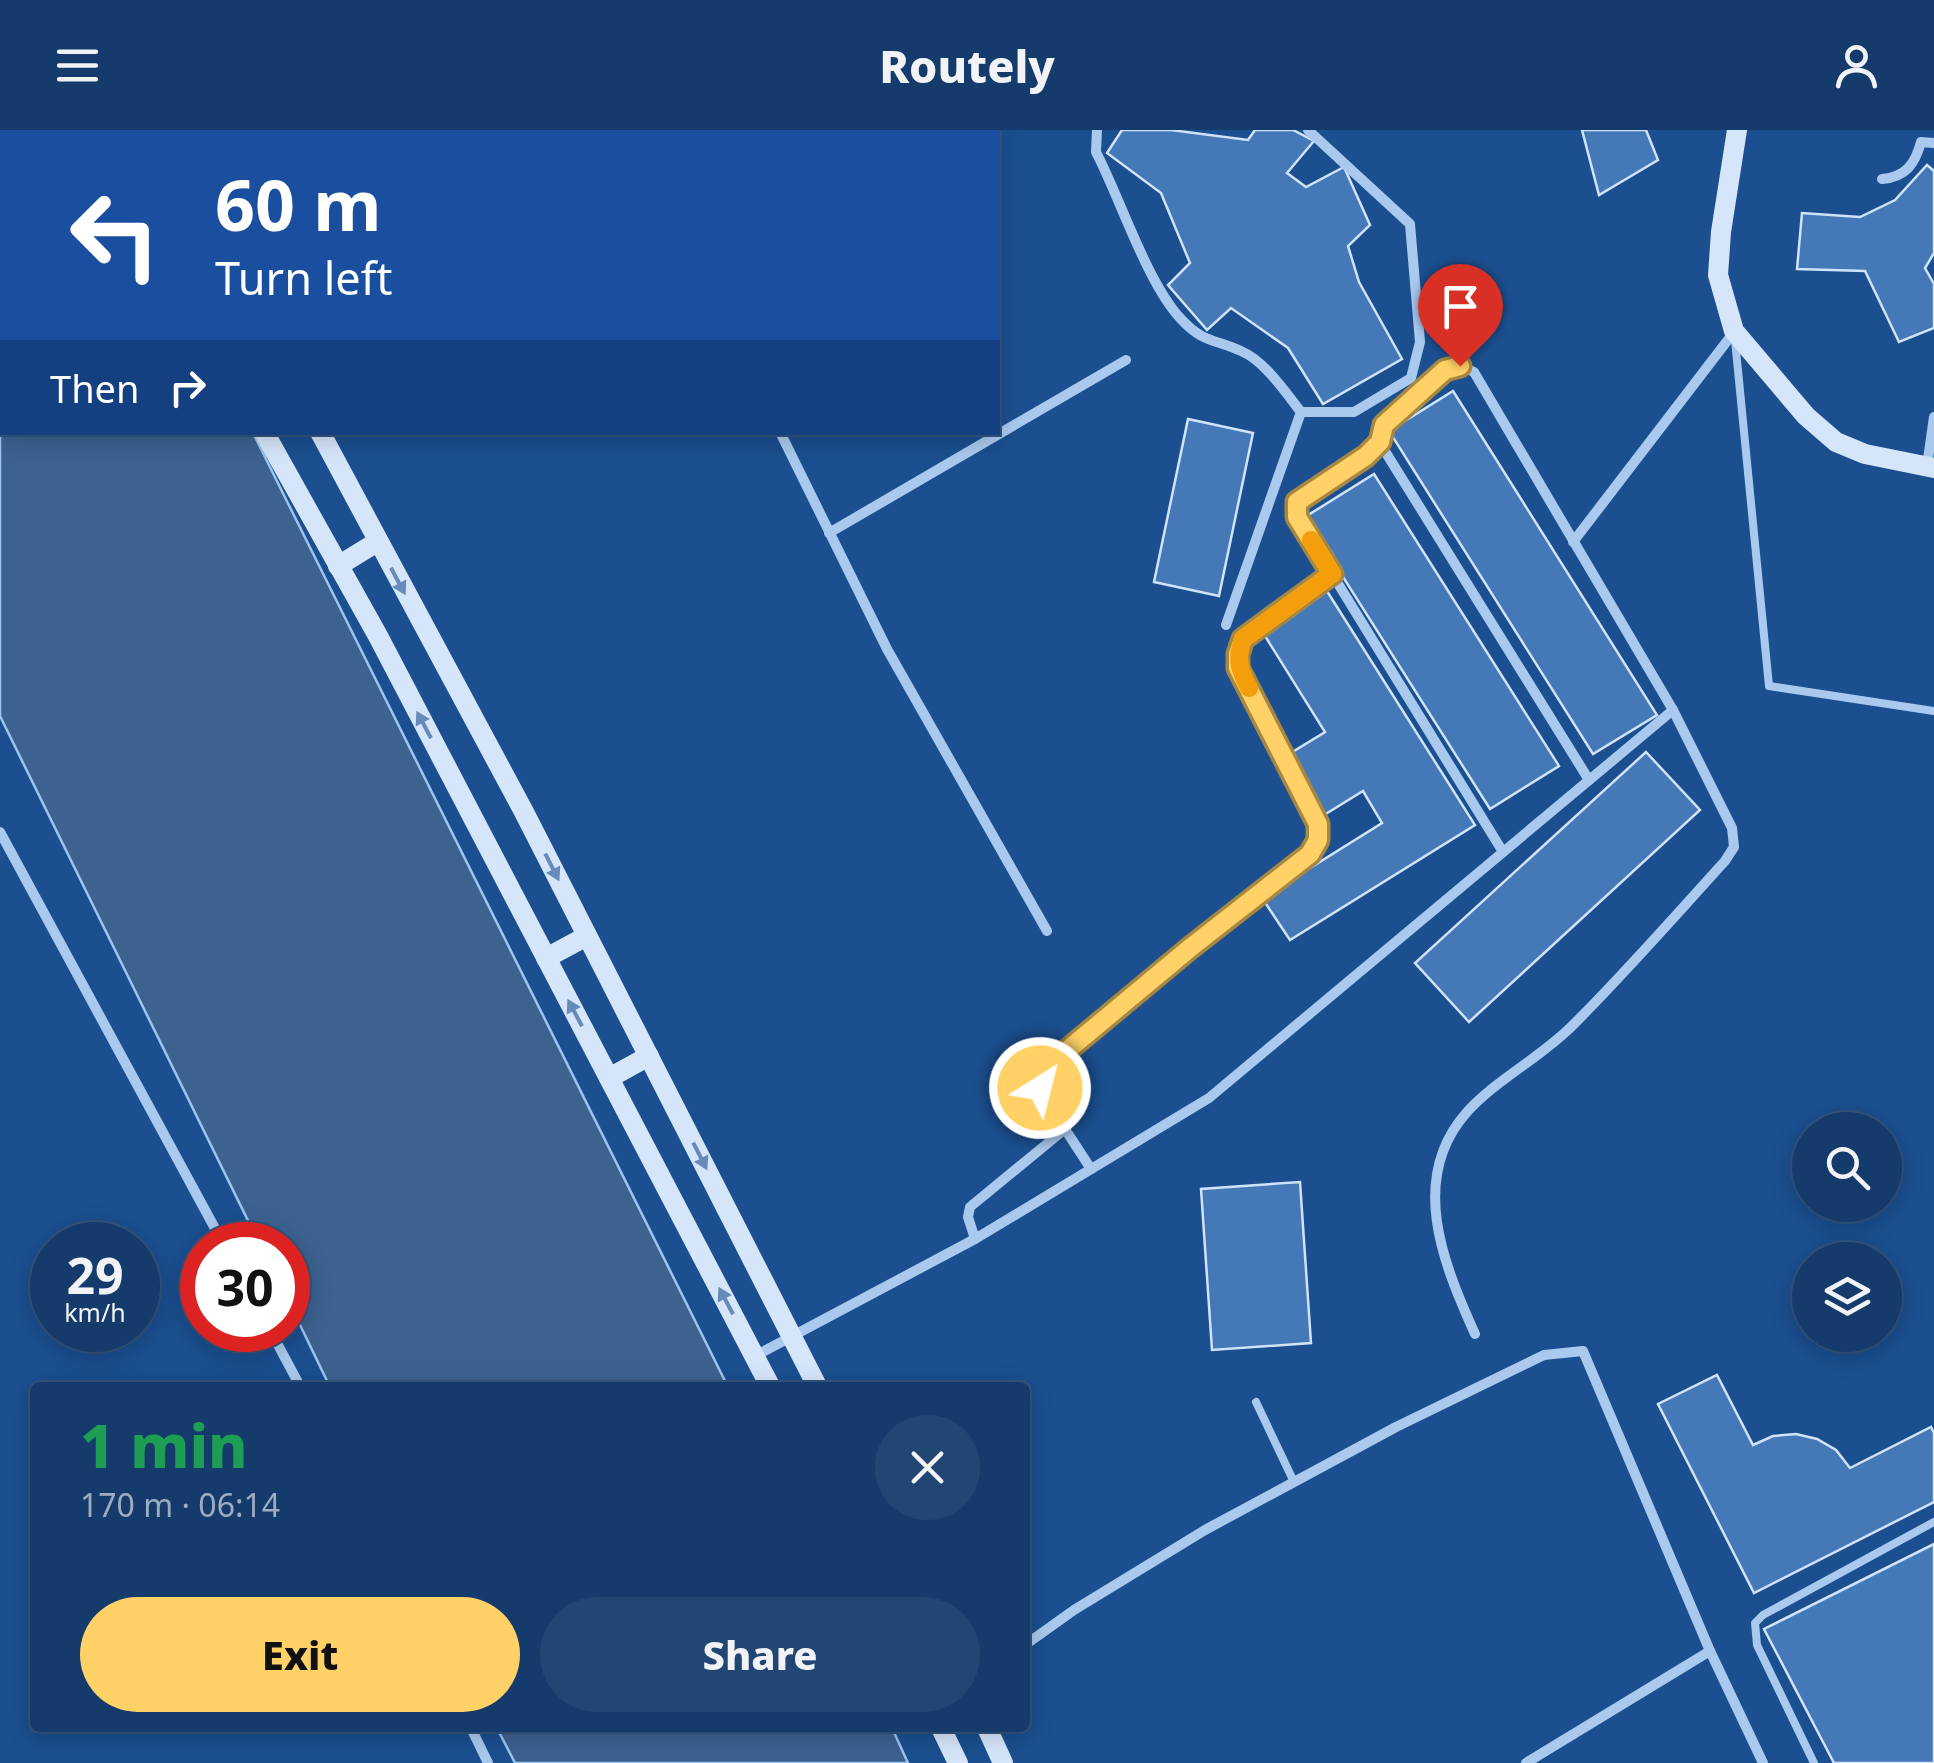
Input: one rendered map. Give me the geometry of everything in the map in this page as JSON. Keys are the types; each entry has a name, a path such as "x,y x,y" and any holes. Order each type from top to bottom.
{"street":[{"path":"1097,130 1096,152 1163,294 1180,318 1205,340 1244,352 1278,383 1301,412"},
{"path":"1301,412 1354,412 1393,392 1411,378 1420,342 1410,224 1308,130"},
{"path":"1738,130 1718,275 1734,331 1806,416 1836,442 1864,454 1930,467 1934,417"},
{"path":"1882,179 1894,178 1910,169 1920,136 1934,144"},
{"path":"1573,542 1734,331"},
{"path":"1000,433 1126,360"},
{"path":"1475,1334 1454,1289 1440,1241 1434,1192 1444,1142 1468,1110 1571,1027 1734,847 1732,828 1673,710 1474,372 1460,366 1445,370 1384,425 1380,442 1366,456 1297,502 1297,517 1503,852"},
{"path":"1226,626 1301,412"},
{"path":"266,435 768,1382"},
{"path":"322,435 587,936 815,1382"},
{"path":"781,435 887,649 1047,931"},
{"path":"829,533 997,435"},
{"path":"1380,442 1588,780"},
{"path":"338,566 378,542"},
{"path":"1091,1168 1040,1088 1040,1075 1190,948 1310,854 1318,840 1318,824 1238,668 1238,654 1243,639 1332,574"},
{"path":"755,1356 975,1239 1209,1098 1673,710"},
{"path":"0,832 212,1222"},
{"path":"546,958 587,936"},
{"path":"609,1078 649,1056"},
{"path":"975,1239 968,1216 970,1207 1065,1129"},
{"path":"1030,1641 1204,1530 1396,1426 1544,1356 1583,1350 1710,1651 1763,1763"},
{"path":"282,1352 298,1382"},
{"path":"1526,1763 1710,1651"},
{"path":"473,1732 488,1763"},
{"path":"942,1732 958,1763"},
{"path":"988,1732 1004,1763"}],"lane":[{"path":"1734,331 1769,686 1934,711"},
{"path":"1256,1402 1294,1482"},
{"path":"1814,1763 1756,1644 1755,1623 1763,1615 1934,1522"}],"water":[{"path":"0,435 254,435 726,1382 328,1382 310,1346 310,1222 249,1222 0,716"},
{"path":"499,1732 894,1732 908,1763 515,1763"}],"building":[{"path":"1122,130 1171,130 1248,140 1255,130 1293,130 1314,141 1287,173 1306,187 1344,167 1370,225 1348,246 1359,282 1402,359 1323,404 1288,348 1231,308 1207,330 1168,285 1190,263 1161,193 1107,153"},
{"path":"1582,130 1646,130 1658,160 1599,195"},
{"path":"1927,165 1934,171 1934,253 1925,268 1934,284 1934,328 1899,342 1865,271 1797,269 1802,213 1860,217 1895,200"},
{"path":"1453,391 1657,715 1593,754 1389,431"},
{"path":"1188,419 1253,433 1219,596 1154,582"},
{"path":"1374,474 1559,766 1490,809 1305,517"},
{"path":"1325,588 1475,825 1290,940 1262,898 1382,823 1363,791 1324,815 1286,756 1325,732 1260,628"},
{"path":"1646,752 1700,810 1469,1022 1415,963"},
{"path":"1300,1182 1311,1343 1212,1350 1201,1189"},
{"path":"1717,1375 1753,1445 1773,1436 1796,1434 1817,1439 1836,1450 1850,1468 1931,1427 1934,1502 1754,1593 1658,1404"},
{"path":"1934,1544 1934,1763 1834,1763 1764,1629"}],"slow traffic":[{"path":"1249,688 1238,668 1243,639 1332,574 1311,540"}],"route":[{"path":"1040,1088 1040,1075 1046,1068 1310,854 1318,840 1318,824 1238,668 1238,654 1243,639 1332,574 1297,517 1297,502 1366,456 1380,442 1384,425 1445,370 1460,366"}]}
